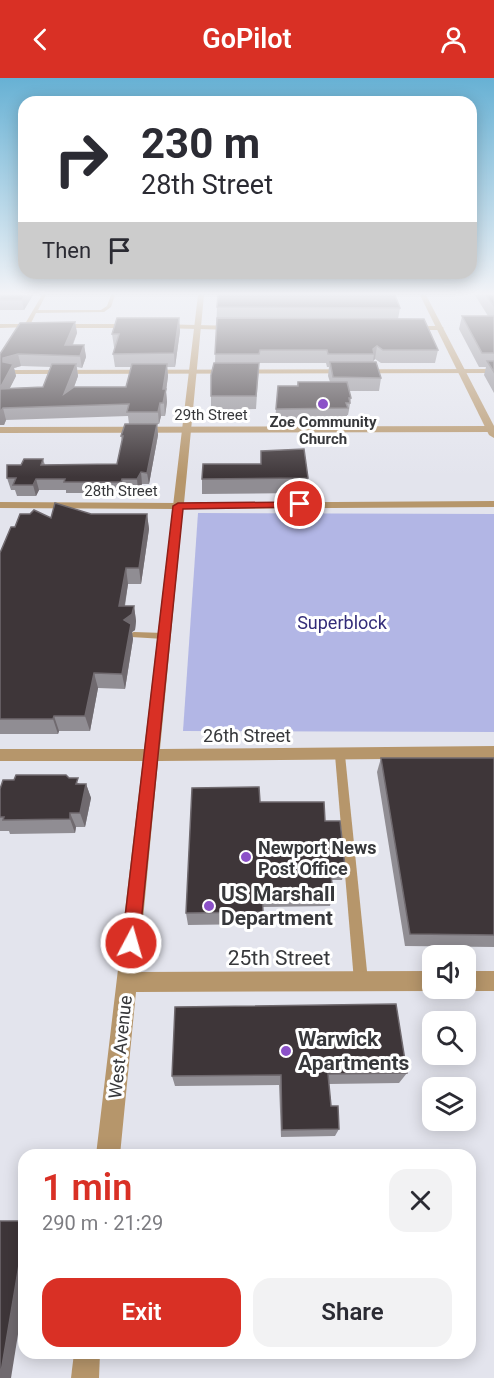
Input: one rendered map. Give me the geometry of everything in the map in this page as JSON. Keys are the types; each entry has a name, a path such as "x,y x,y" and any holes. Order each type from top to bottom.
{"street":[{"name":"West Avenue","path":"109,1149 194,356"},
{"path":"454,356 493,431"},
{"path":"11,372 192,372 378,368 494,371"},
{"name":"29th Street","path":"0,429 493,431"},
{"name":"28th Street","path":"0,506 494,504"},
{"name":"26th Street","path":"0,755 494,752"},
{"name":"25th Street","path":"127,982 422,981"},
{"path":"476,981 494,981"},
{"path":"85,1378 87,1359"}],"lane":[{"path":"134,635 164,636"},
{"path":"340,754 361,981"}],"green space":[{"name":"Superblock","path":"198,513 494,514 494,732 183,731"}],"building":[{"path":"0,356 12,356 3,358 3,362 13,364 0,388"},
{"path":"487,361 494,361 494,372"},
{"path":"330,362 376,362 381,378 333,377"},
{"path":"214,363 259,363 256,396 211,396 211,375"},
{"path":"52,364 76,364 64,394 74,387 126,387 132,364 167,364 163,403 160,403 158,412 127,412 129,404 3,408 0,412 0,389 43,387"},
{"path":"298,382 347,382 351,398 349,398 350,403 346,403 348,408 276,409 278,386 298,386"},
{"path":"125,424 157,424 147,473 141,472 137,479 122,479 121,482 64,482 65,479 36,479 33,485 13,485 16,478 7,478 7,465 21,465 24,459 43,459 41,465 117,464"},
{"path":"304,449 308,478 202,479 203,464 261,464 261,451"},
{"path":"55,503 91,514 147,514 139,568 126,568 119,606 134,606 132,614 124,620 131,624 122,674 94,673 85,716 54,716 53,719 0,719 0,553 11,527 15,527 20,514 30,514 34,510 51,518"},
{"path":"381,758 494,758 494,935 410,934"},
{"path":"16,775 66,775 69,778 78,778 76,784 86,784 80,813 70,813 70,819 3,820 4,817 0,817 0,789 3,780 14,780"},
{"path":"259,787 260,802 324,802 325,821 340,821 345,867 330,867 333,893 262,894 263,912 186,913 192,788"},
{"name":"Warwick Apartments","path":"396,1004 407,1073 328,1074 331,1106 338,1106 339,1129 282,1130 281,1075 172,1076 175,1007"},
{"path":"0,1221 18,1221 18,1271 0,1378"}],"place":[{"name":"Zoe Community Church","path":"323,404"},
{"name":"Newport News Post Office","path":"246,857"},
{"name":"US Marshall Department","path":"209,906"},
{"name":"Warwick Apartments","path":"286,1051"}],"route":[{"path":"131,943 178,506 300,504"}]}
